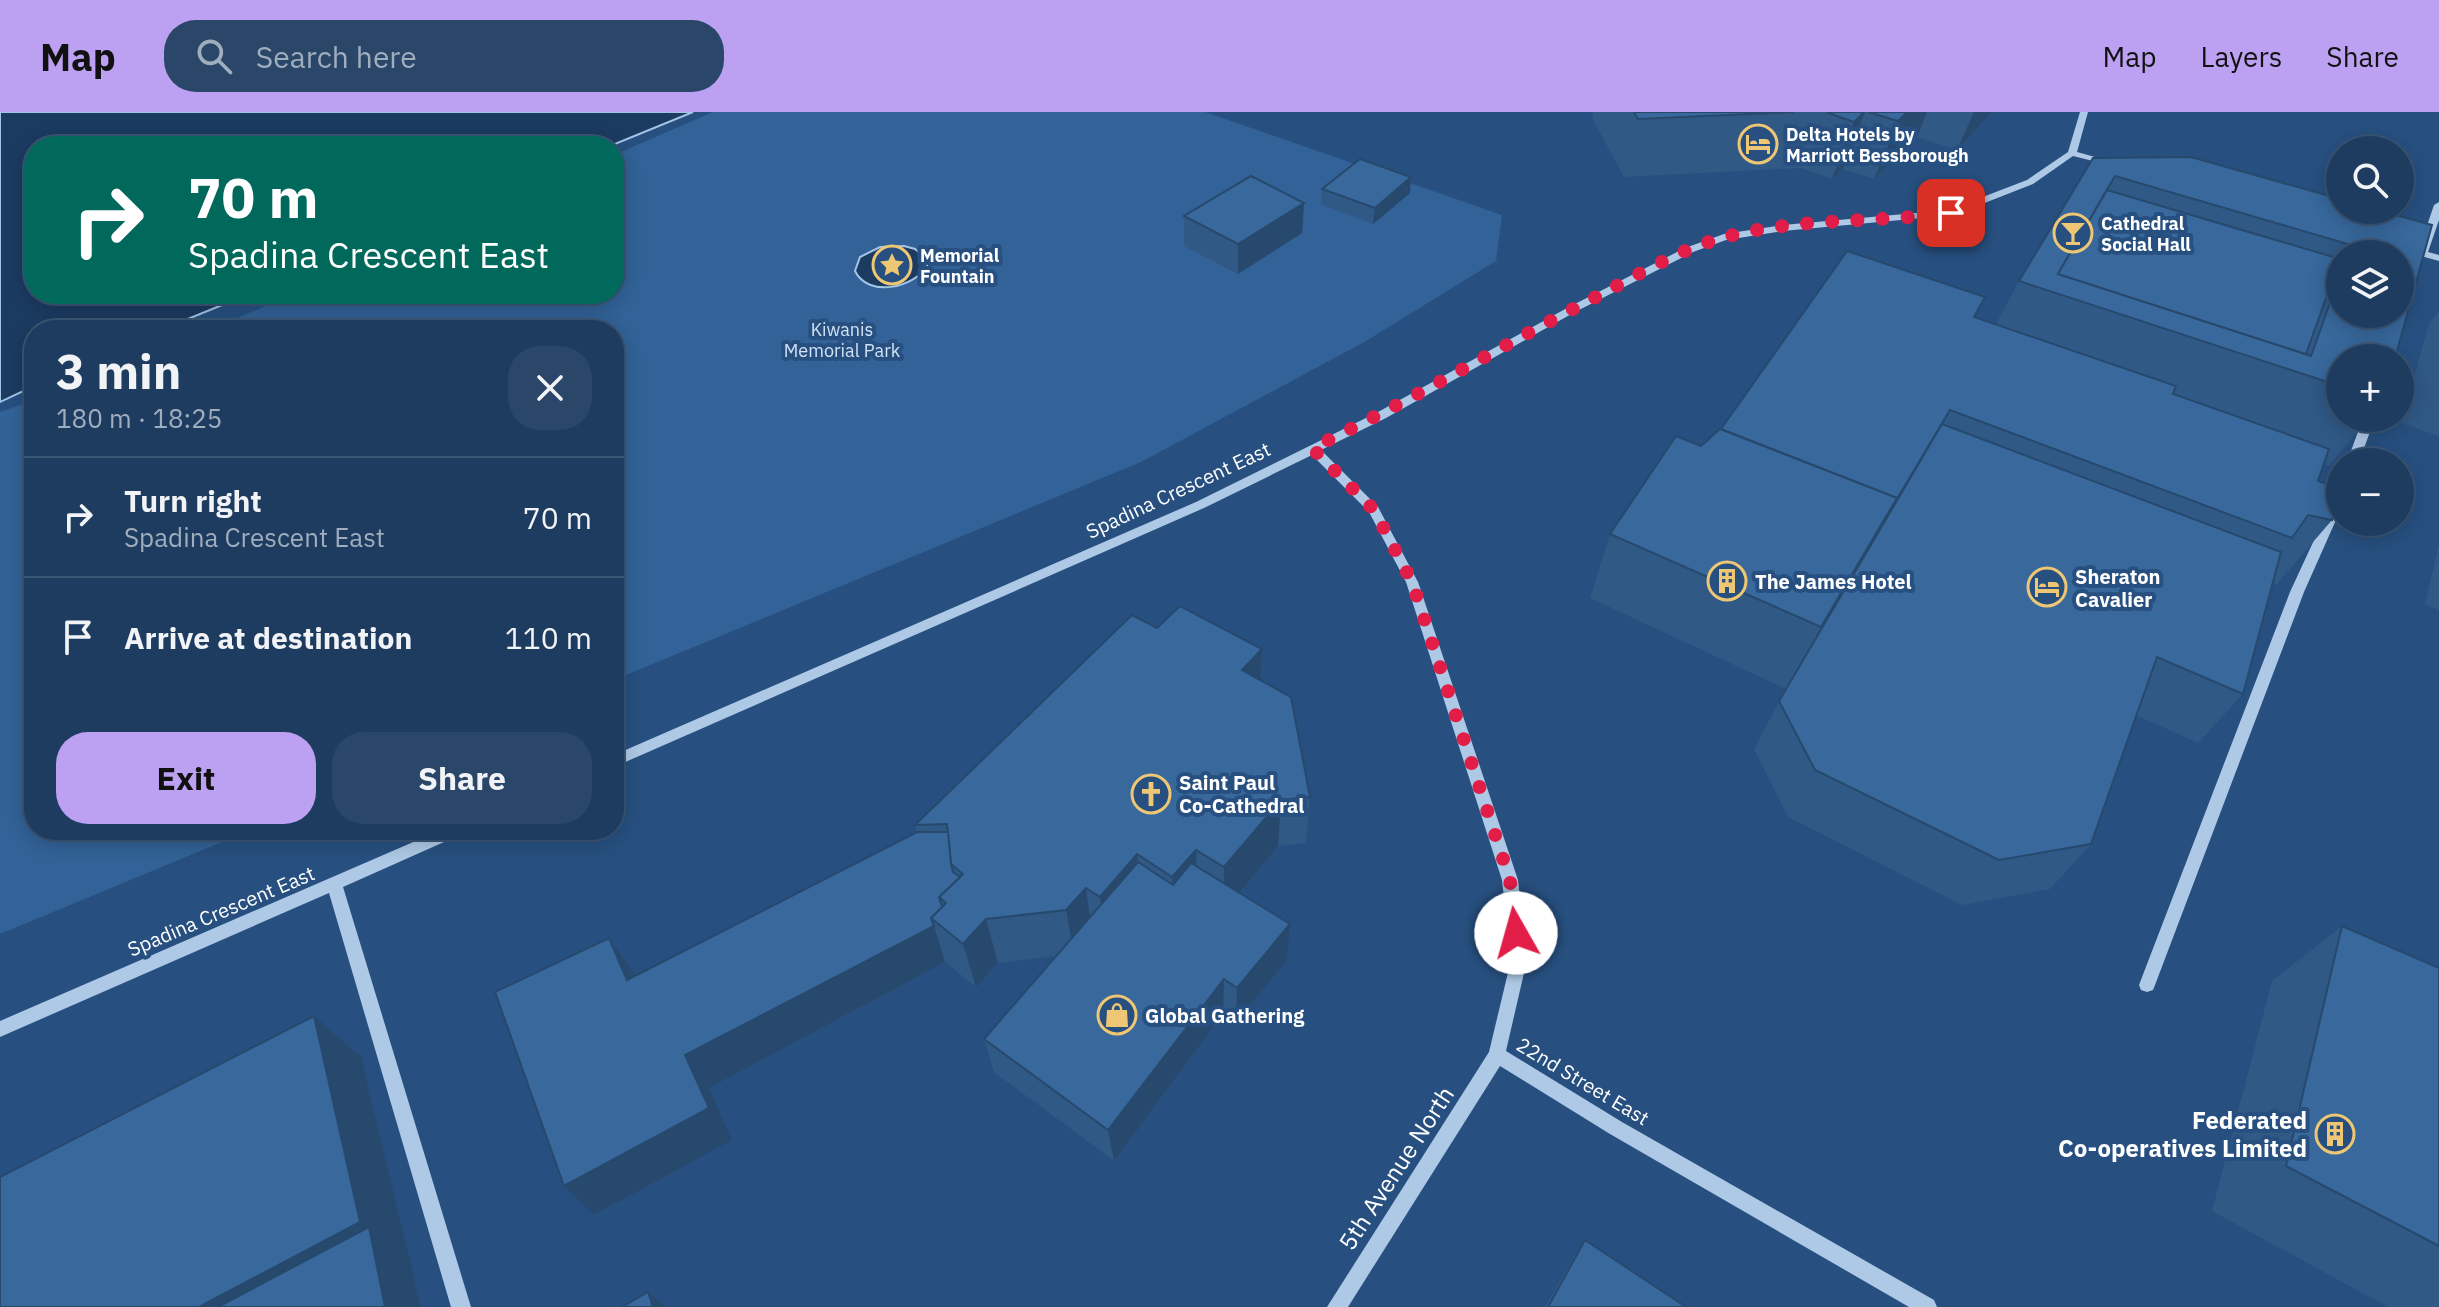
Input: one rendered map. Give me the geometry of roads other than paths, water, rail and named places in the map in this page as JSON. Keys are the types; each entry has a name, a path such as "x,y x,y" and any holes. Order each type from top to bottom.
{"street":[{"path":"2084,112 2072,153 2117,166"},
{"name":"Spadina Crescent East","path":"624,757 1200,505 1382,415 1571,310 1689,250 1724,237 1783,228 1951,213 2030,182 2072,153"},
{"path":"2420,266 2439,205"},
{"path":"2414,251 2439,258"},
{"name":"22nd Street East","path":"1312,448 1374,510 1412,582 1510,880 1519,960 1497,1055 1616,1128 1927,1307"},
{"path":"2147,985 2297,592 2326,528"},
{"name":"Spadina Crescent East","path":"0,1029 434,840"},
{"path":"334,884 461,1307"},
{"name":"5th Avenue North","path":"1337,1307 1497,1055"}],"place":[{"name":"Delta Hotels by Marriott Bessborough","path":"1758,144"},
{"name":"Cathedral Social Hall","path":"2073,233"},
{"name":"Memorial Fountain","path":"892,265"},
{"name":"The James Hotel","path":"1727,581"},
{"name":"Sheraton Cavalier","path":"2047,587"},
{"name":"Saint Paul Co-Cathedral","path":"1151,794"},
{"name":"Global Gathering","path":"1117,1015"},
{"name":"Federated Co-operatives Limited","path":"2335,1134"}],"park label":[{"name":"Kiwanis Memorial Park","path":"842,339"}]}
